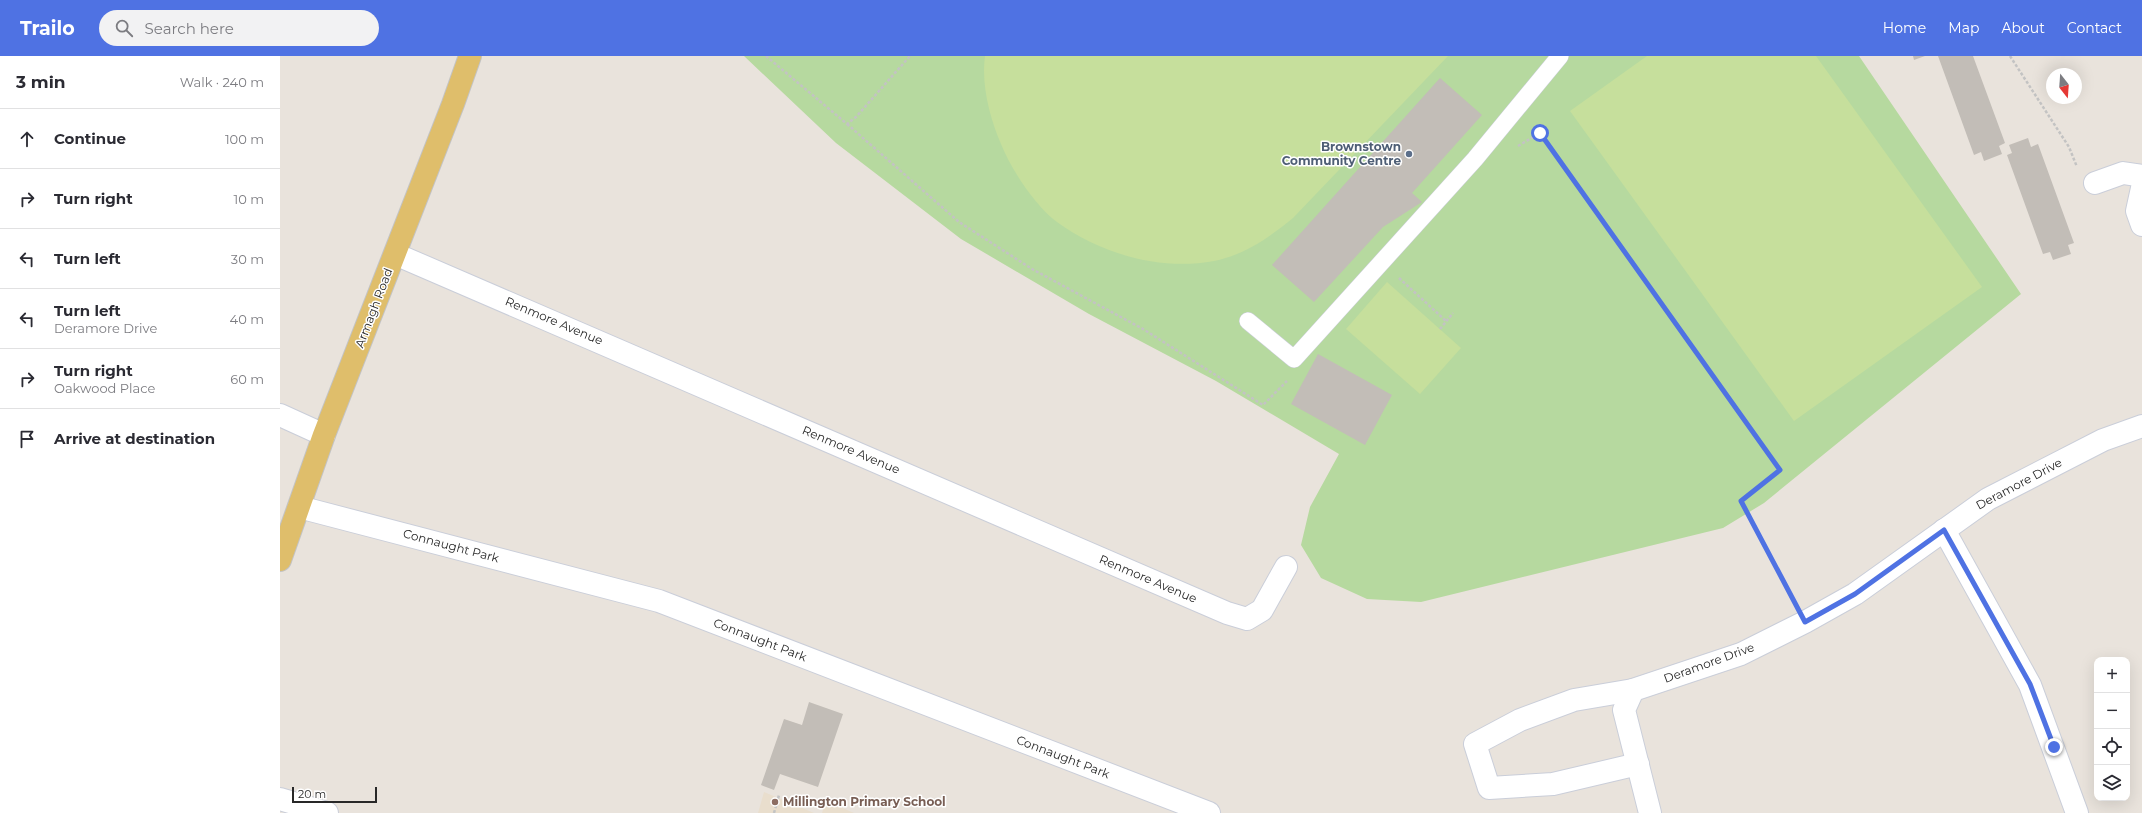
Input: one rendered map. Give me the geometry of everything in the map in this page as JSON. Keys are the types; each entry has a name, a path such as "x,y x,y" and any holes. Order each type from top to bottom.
{"main road":[{"name":"Armagh Road","path":"280,560 324,435 453,104 470,56"}],"street":[{"path":"2095,183 2123,174 2142,176"},
{"path":"2142,188 2137,211 2142,225"},
{"name":"Renmore Avenue","path":"395,254 1228,613 1247,619 1262,610 1286,567"},
{"path":"280,415 324,435"},
{"name":"Deramore Drive","path":"1638,764 1552,784 1489,788 1475,744 1520,720 1574,700 1633,690 1741,654 1805,622 1855,594 1988,499 2103,440 2142,426"},
{"name":"Connaught Park","path":"299,507 659,601 1209,813"},
{"path":"1944,530 2030,684 2077,813"},
{"path":"1633,690 1624,710 1650,813"},
{"path":"280,799 327,813"}],"lane":[{"path":"1248,321 1294,359 1475,158 1560,56"}],"path":[{"path":"766,56 847,124 959,222 1032,269 1143,329 1263,405 1298,369 1294,359"},
{"path":"847,124 856,117 910,56"},
{"path":"2010,56 2069,147 2078,172 2095,183"},
{"path":"1514,148 1540,133 1780,470 1741,501 1805,622"},
{"path":"1398,277 1446,321"},
{"path":"1440,329 1453,313"},
{"path":"774,813 779,795"}],"shaded area":[{"name":"Millington Primary School","path":"764,792 814,813 758,813"},
{"name":"Millington Primary School","path":"826,801 854,813 822,813"}],"green space":[{"path":"744,56 1859,56 2021,294 1764,503 1723,528 1421,602 1367,599 1321,578 1301,545 1310,507 1339,454 1216,381 1089,314 961,239 836,143"},
{"path":"985,56 1448,56 1293,218 1284,225 1246,250 1225,258 1194,264 1173,264 1132,257 1092,243 1057,222 1040,207 1017,175 1005,154 997,134 985,90"},
{"path":"1647,56 1816,56 1982,287 1794,421 1570,111"},
{"path":"1387,282 1461,348 1420,394 1346,329"}],"building":[{"path":"1913,56 1925,56 1914,60"},
{"path":"1938,56 1973,56 2005,143 1999,146 2002,154 1984,161 1981,152 1974,155"},
{"name":"Brownstown Community Centre","path":"1440,78 1482,115 1412,193 1422,202 1383,227 1314,302 1272,265"},
{"path":"2028,138 2031,147 2038,144 2074,243 2068,245 2071,254 2053,260 2050,252 2043,254 2007,155 2012,153 2009,145"},
{"path":"1318,354 1392,395 1365,445 1291,404"},
{"path":"809,702 843,714 818,787 780,774 774,790 761,785 784,719 802,725"}],"place":[{"name":"Brownstown Community Centre","path":"1409,154"},
{"name":"Millington Primary School","path":"775,802"}],"route":[{"path":"1540,133 1780,470 1741,501 1805,622 1855,594 1944,530 2030,684 2054,747"}]}
